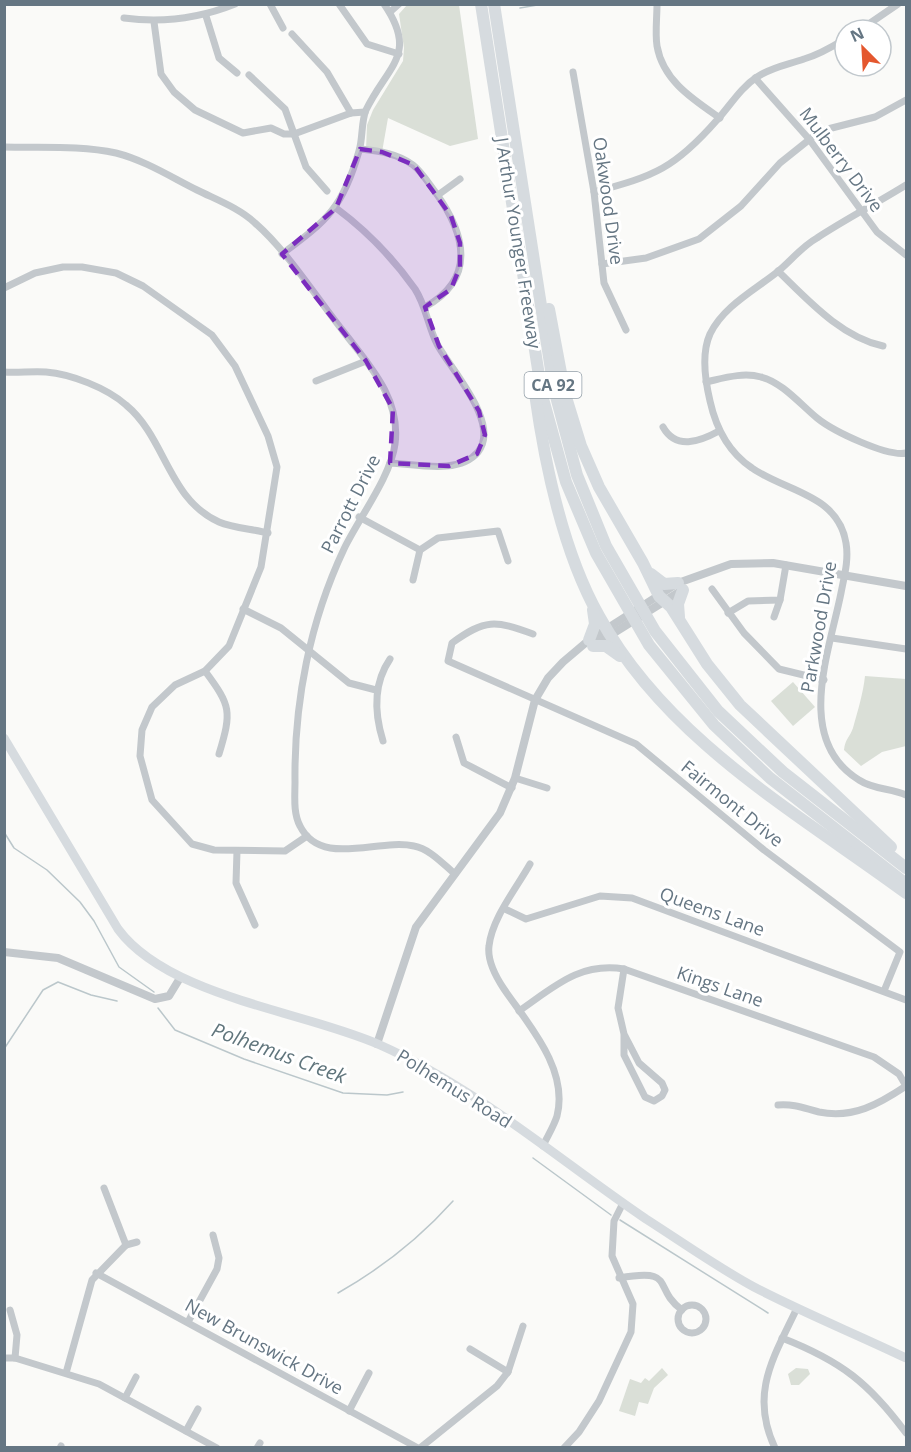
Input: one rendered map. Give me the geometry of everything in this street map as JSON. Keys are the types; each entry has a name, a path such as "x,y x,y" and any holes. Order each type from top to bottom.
{"highway":[{"name":"J Arthur Younger Freeway","path":"481,4 532,332 548,420 566,482 590,542 688,696 741,752 780,786 906,884"},
{"name":"J Arthur Younger Freeway","path":"494,4 552,376 564,433 593,517 628,599"},
{"path":"518,161 572,422 595,479 662,598 713,672 748,714 906,862"},
{"path":"532,332 534,381 543,447 564,526 591,600 632,667 664,706 710,749 906,893"},
{"path":"643,563 661,583 680,587 677,609 683,627"},
{"path":"591,600 595,624 587,645 609,647 632,667"},
{"name":"J Arthur Younger Freeway","path":"646,630 754,747 906,868"}],"main road":[{"name":"Polhemus Road","path":"4,738 124,938 148,960 180,978 377,1044 449,1081 623,1203 733,1275 797,1308 906,1358"}],"street":[{"path":"124,18 154,22 206,16 235,4"},
{"path":"270,4 283,28"},
{"path":"339,4 366,44 399,54"},
{"path":"282,254 310,233 342,200 360,149 365,112 399,54 400,33 384,4"},
{"path":"390,12 399,4"},
{"path":"657,4 657,46 668,72 678,87 720,118"},
{"path":"878,18 898,4"},
{"path":"206,16 219,58 237,73"},
{"path":"154,22 161,74 181,98 195,110 243,133 271,128 284,134 294,134 351,113 365,112"},
{"path":"292,34 327,72 351,113"},
{"path":"594,192 637,181 660,171 688,153 720,118 738,93 755,78 781,65 816,54 833,45"},
{"name":"Oakwood Drive","path":"573,72 594,192 604,283 626,330"},
{"path":"249,75 285,109 306,167 327,191"},
{"name":"Mulberry Drive","path":"755,78 809,139 860,212 877,232 906,255"},
{"path":"602,264 646,258 699,239 741,206 780,163 820,131 875,117 906,100"},
{"name":"Parrott Drive","path":"4,147 100,151 130,158 239,211 255,222 282,254 380,380 393,410 395,444 390,463 359,517 322,601 308,652 302,686 295,764 297,815 307,836"},
{"path":"360,149 382,152 414,165 438,195 456,229 460,243 460,267 451,288 440,299 425,307"},
{"path":"438,195 460,179"},
{"name":"Parkwood Drive","path":"906,185 814,239 721,317 708,344 704,360 706,382 719,431 740,459 752,468 816,499 832,513 846,542 845,575 824,680 821,727 828,747 839,763 867,784 906,795"},
{"path":"336,208 371,235 414,289 425,307 439,346 479,411 485,435 477,454 459,464 390,463"},
{"path":"4,288 48,270 82,267 116,273 142,286 212,335 235,366 275,455 276,481 258,577 229,646 205,671 175,685 152,707 142,730 140,756 152,800 192,844 214,850 285,851 295,847 307,836 321,845 333,848 415,846 427,852 455,874"},
{"path":"778,271 816,308 864,342 883,346"},
{"path":"316,381 366,361"},
{"path":"4,372 47,372 89,384 125,404 145,424 179,488 198,509 220,522 268,533"},
{"path":"706,382 746,374 764,377 781,388 820,421 891,454 906,453"},
{"path":"663,427 669,436 684,442 700,440 719,431"},
{"path":"359,517 420,550"},
{"path":"413,580 420,550 438,538 498,531 508,561"},
{"path":"377,1044 412,935 427,909 495,821 512,788 535,700 552,672 587,645 680,587 718,568 737,563 758,562 786,565 906,586"},
{"path":"774,616 780,600 786,565"},
{"path":"712,589 744,633 779,669 824,680"},
{"path":"728,613 748,601 780,600"},
{"path":"243,609 281,628 349,683 376,690"},
{"name":"Fairmont Drive","path":"533,634 504,623 475,626 452,643 448,661 636,744 728,821 900,952 884,991"},
{"path":"832,639 906,649"},
{"path":"383,741 379,727 376,690 379,678 390,659"},
{"path":"205,671 226,700 227,721 219,754"},
{"path":"456,738 464,763 512,788"},
{"path":"515,778 547,788"},
{"path":"237,851 236,883 255,925"},
{"path":"530,864 493,929 488,948 491,966 542,1044 551,1064 558,1090 557,1116 543,1146"},
{"name":"Queens Lane","path":"505,909 526,919 600,896 633,898 906,1000"},
{"path":"4,952 58,958 155,999 169,996 180,978"},
{"name":"Kings Lane","path":"519,1011 567,978 585,970 609,967 624,969 874,1057 898,1074 906,1086"},
{"path":"624,969 618,1008 624,1034 624,1055 645,1097 654,1101 662,1096 665,1090 662,1083 639,1062 624,1034"},
{"path":"778,1105 796,1104 837,1115 867,1109 906,1086"},
{"path":"104,1188 126,1245"},
{"path":"564,1448 579,1432 599,1401 631,1332 633,1304 619,1278 612,1256 614,1221 623,1203"},
{"path":"188,1322 217,1269 219,1258 213,1236"},
{"path":"66,1373 88,1288 96,1273 126,1245 137,1242"},
{"name":"New Brunswick Drive","path":"96,1273 419,1448"},
{"path":"619,1278 642,1274 657,1278 664,1282 675,1305 682,1310"},
{"path":"695,1305 705,1312 706,1322 700,1331 690,1334 680,1327 678,1317 682,1310 695,1305"},
{"path":"775,1448 765,1415 764,1388 769,1365 797,1308"},
{"path":"10,1311 17,1335 15,1358"},
{"path":"419,1448 497,1386 508,1372 523,1326"},
{"path":"782,1338 833,1361 853,1374 874,1393 906,1433"},
{"path":"470,1349 508,1372"},
{"path":"4,1358 15,1358 99,1384 217,1448"},
{"path":"349,1410 369,1373"},
{"path":"125,1398 136,1377"},
{"path":"186,1431 198,1409"}],"highlighted area":[{"path":"360,149 382,152 414,165 451,216 460,243 460,267 451,289 425,307 439,346 479,411 485,435 477,454 449,466 390,463 393,409 366,361 282,254 336,208"}],"shaded area":[{"path":"407,5 459,5 478,139 450,146 388,118 382,152 366,150 367,125 373,110 403,61 404,48 399,14"},
{"path":"865,676 906,679 906,746 882,752 861,766 844,750 853,728"},
{"path":"793,682 815,707 793,726 771,701"},
{"path":"662,1368 668,1375 654,1388 648,1404 639,1402 635,1416 619,1411 630,1379 641,1383 645,1378 649,1381"},
{"path":"796,1368 808,1369 810,1374 799,1385 791,1385 788,1374"}],"waterway":[{"path":"520,8 543,4"},
{"name":"Polhemus Creek","path":"4,832 14,848 47,870 80,902 94,921 119,967 154,992"},
{"path":"4,1049 43,990 58,982 91,995 117,1001"},
{"name":"Polhemus Creek","path":"158,1008 175,1030 244,1059 343,1093 387,1095 403,1092"},
{"name":"Polhemus Creek","path":"533,1158 611,1215"},
{"path":"338,1293 399,1252 453,1201"},
{"path":"620,1220 768,1313"}]}
